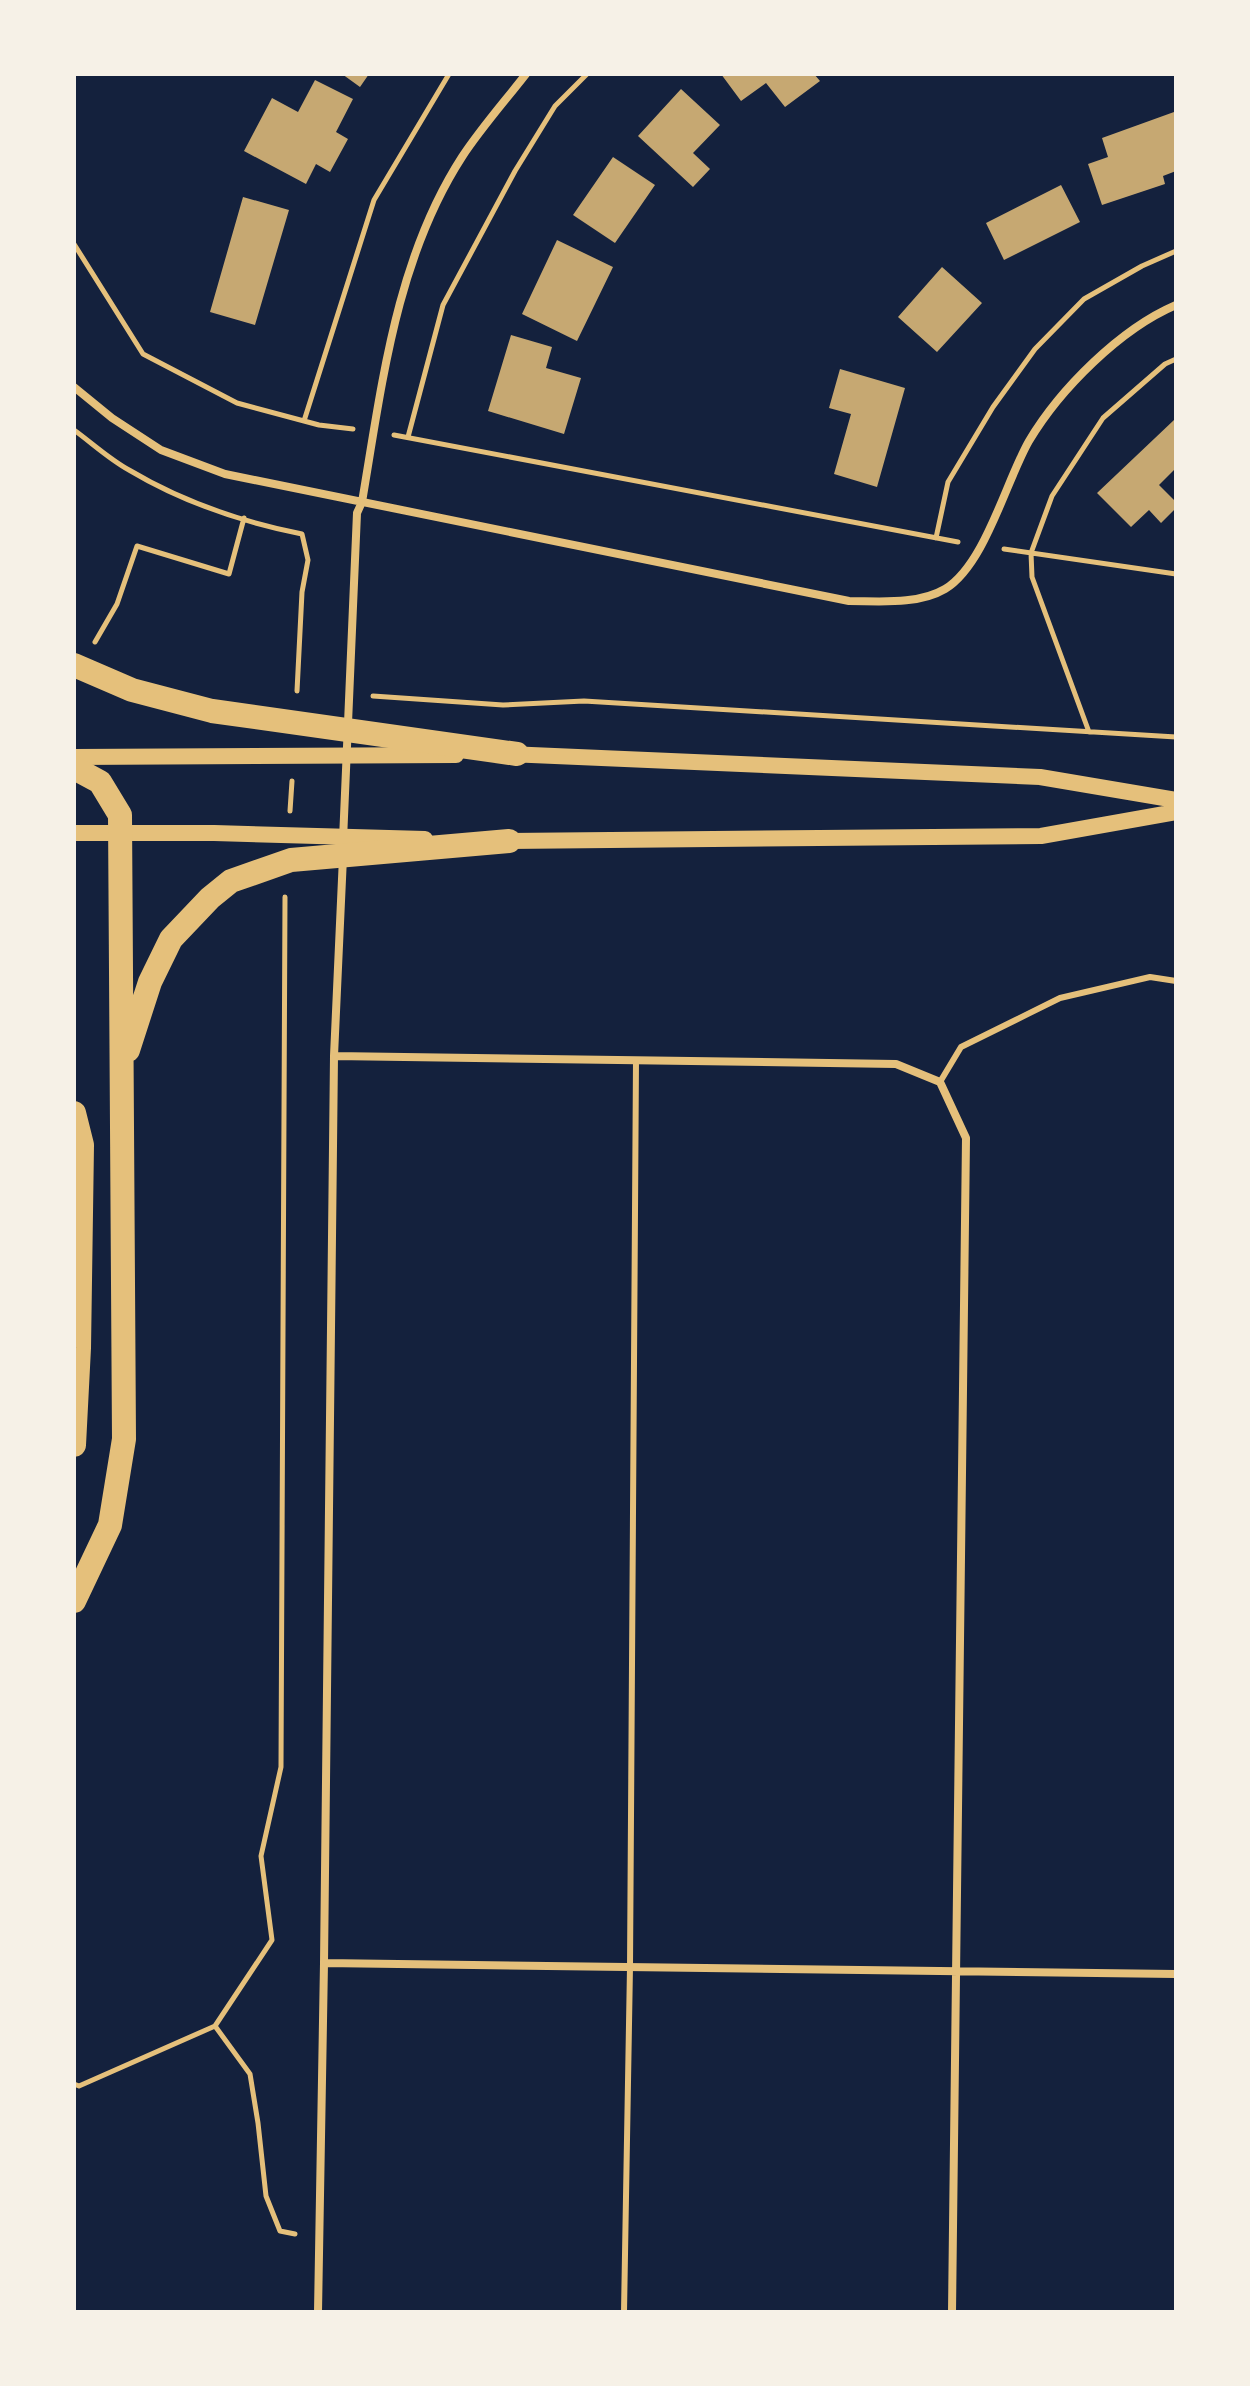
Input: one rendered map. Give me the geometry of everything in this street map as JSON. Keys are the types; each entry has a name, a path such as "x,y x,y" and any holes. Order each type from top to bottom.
{"highway":[{"path":"74,665 132,690 212,711 517,754"},
{"path":"74,768 100,782 120,815 124,1439 110,1525 74,1601"},
{"path":"121,1071 150,982 171,939 231,881 291,860 509,841"},
{"path":"74,1113 82,1145 79,1348 74,1445"}],"main road":[{"path":"74,757 517,754 1040,777 1176,800"},
{"path":"74,833 214,833 509,841 1041,836 1176,812"}],"street":[{"path":"318,2312 334,1056 357,513 362,502 391,329 427,223 462,157 526,74"},
{"path":"74,387 112,418 161,450 225,474 849,601 908,600 945,589 970,566 1029,442 1064,390 1114,344 1176,305"},
{"path":"334,1056 896,1064 940,1082 966,1138 952,2312"},
{"path":"324,1963 1176,1974"}],"lane":[{"path":"940,1082 961,1047 1060,998 1150,977 1176,981"},
{"path":"624,2312 630,1967 636,1060"}],"path":[{"path":"304,421 374,200 449,74"},
{"path":"408,437 443,305 515,171 555,106 587,74"},
{"path":"74,244 143,354 237,403 304,421 408,437 936,538 1176,574"},
{"path":"936,538 948,482 993,407 1035,349 1084,299 1142,266 1176,251"},
{"path":"1089,732 1032,577 1031,553 1052,496 1103,418 1165,364 1176,359"},
{"path":"74,430 128,470 197,503 302,534 308,560 302,592 297,696"},
{"path":"117,604 137,546 229,574 244,518"},
{"path":"503,705 584,701 1176,737"},
{"path":"289,822 292,775"},
{"path":"74,2084 79,2086 215,2026 272,1940 261,1856 281,1767 285,885"},
{"path":"215,2026 250,2074 266,2196 280,2231 319,2239"}],"building":[{"path":"342,74 369,74 360,87"},
{"path":"721,74 814,74 820,81 785,107 766,83 741,101"},
{"path":"315,80 353,99 336,132 348,139 330,172 316,164 306,184 244,151 272,98 298,112"},
{"path":"681,89 720,125 693,153 710,169 693,187 638,136"},
{"path":"1174,112 1176,171 1163,176 1165,184 1102,205 1088,164 1108,157 1102,138"},
{"path":"613,157 655,185 615,243 573,215"},
{"path":"1061,185 1080,222 1004,260 986,223"},
{"path":"243,197 289,210 255,325 210,312"},
{"path":"557,240 613,267 577,341 522,314"},
{"path":"942,267 982,303 937,352 898,317"},
{"path":"511,335 552,347 546,368 581,378 564,434 488,411"},
{"path":"840,369 905,388 877,487 834,474 851,414 829,408"},
{"path":"1174,420 1176,468 1159,485 1176,502 1176,508 1161,523 1149,510 1131,527 1097,493"}]}
